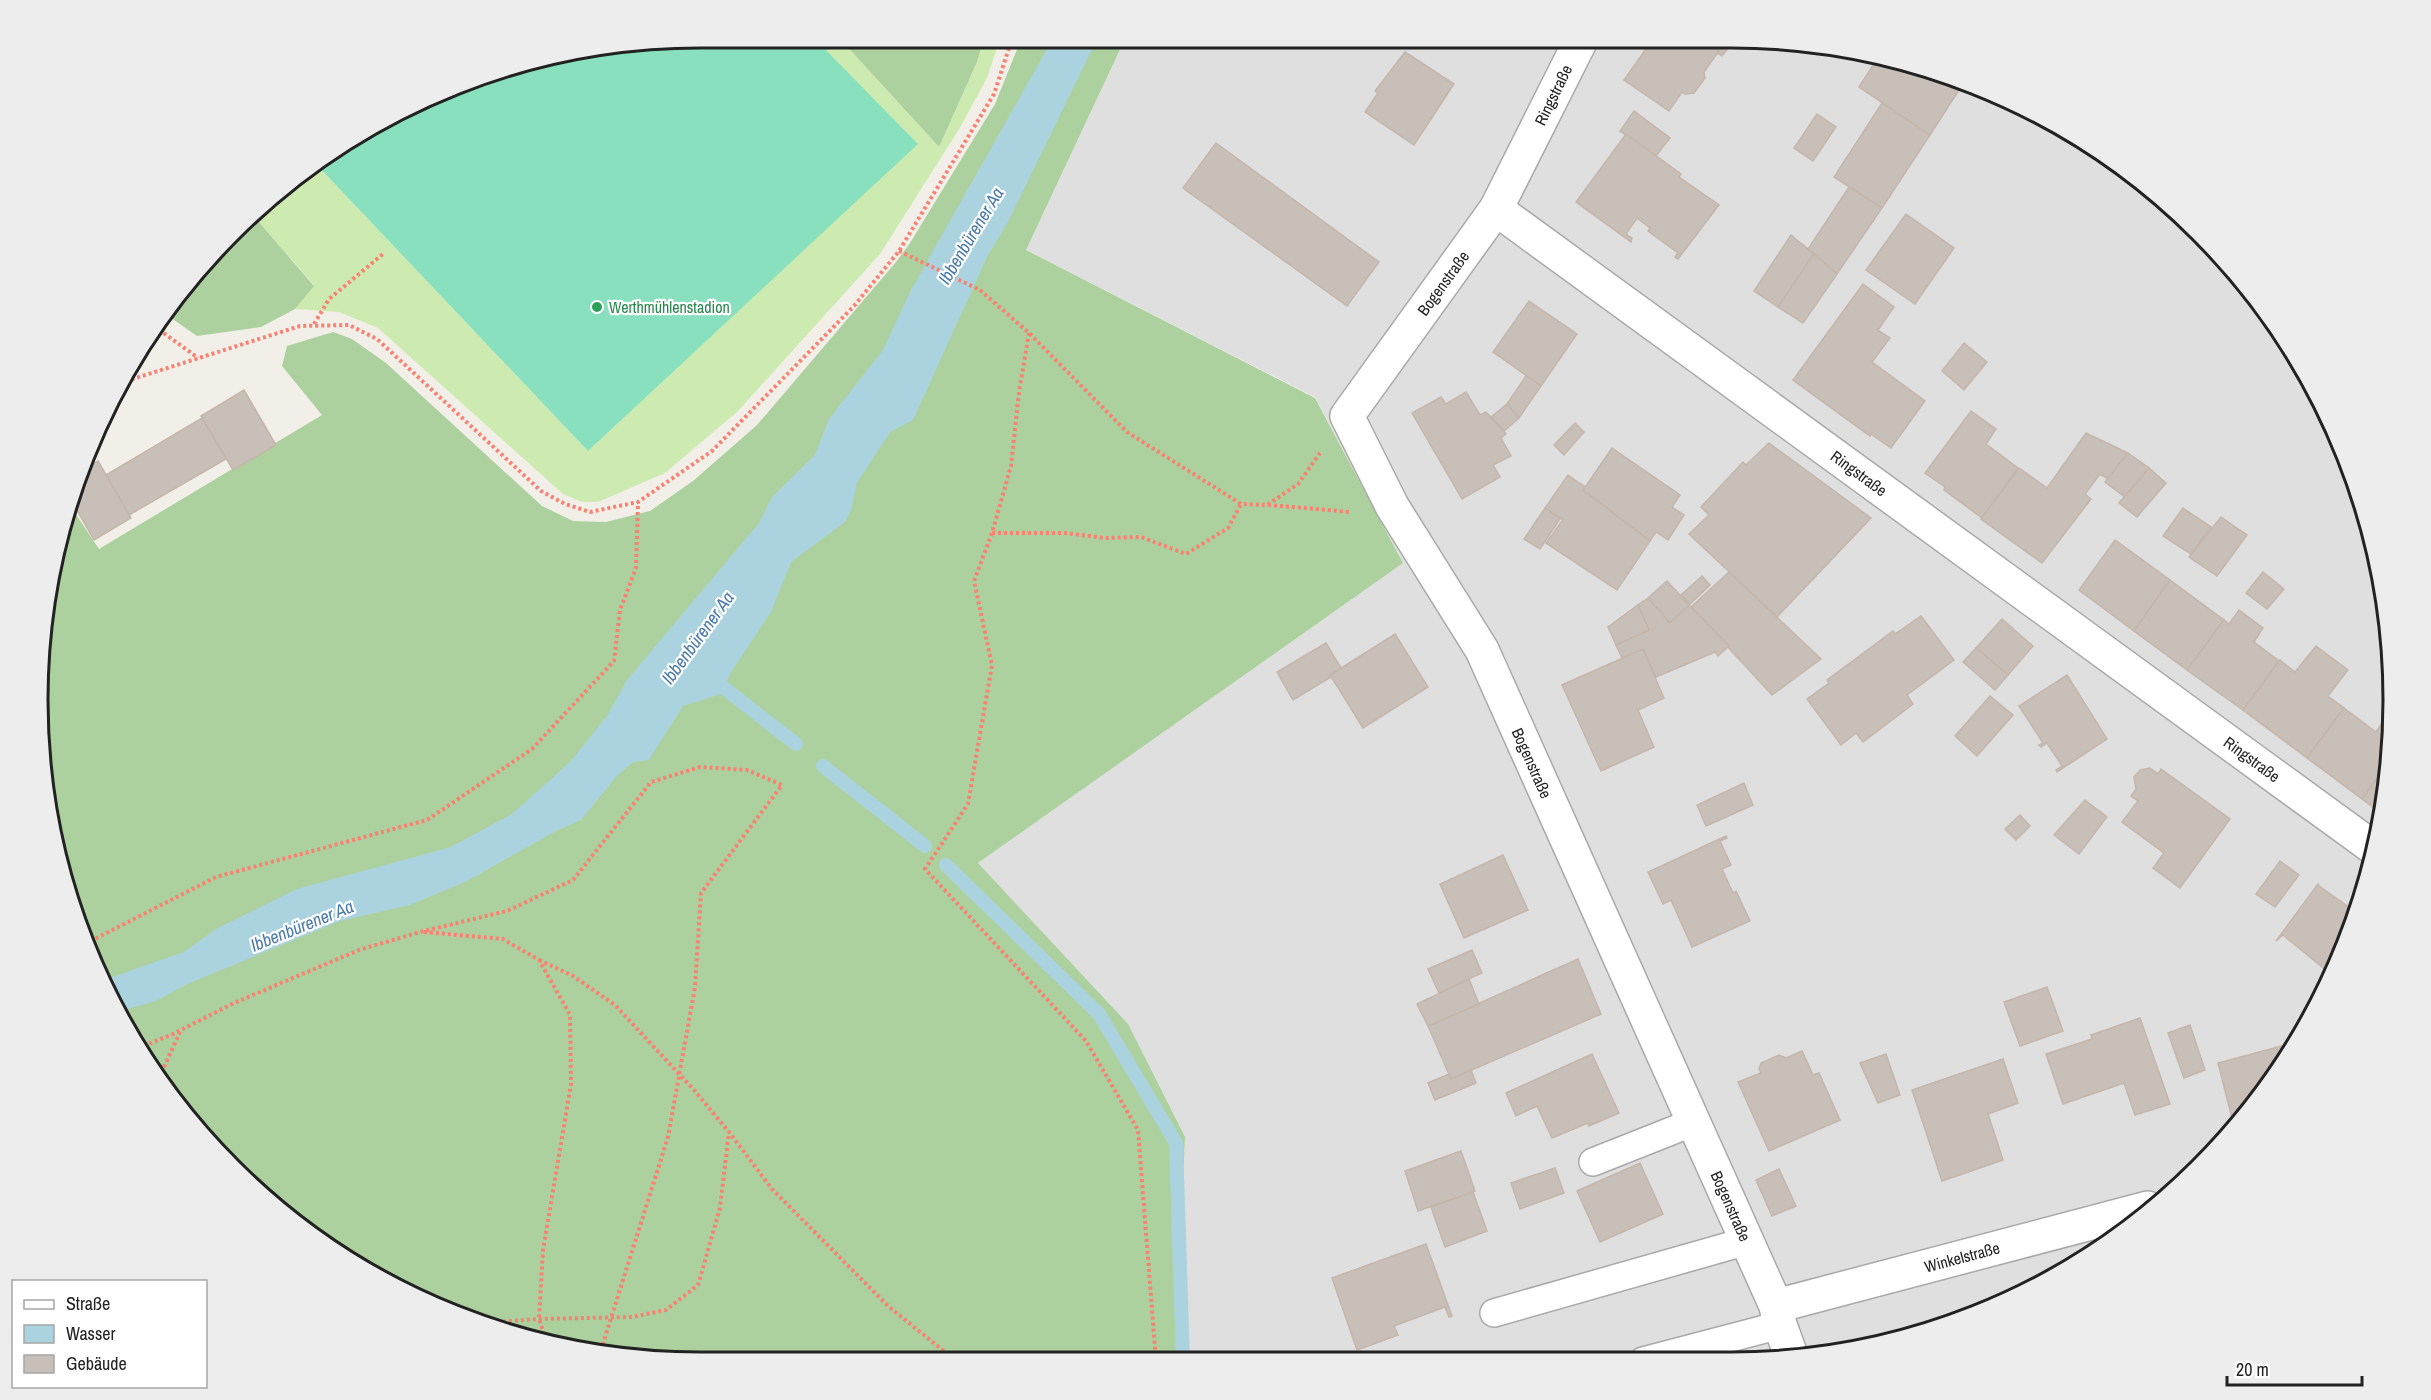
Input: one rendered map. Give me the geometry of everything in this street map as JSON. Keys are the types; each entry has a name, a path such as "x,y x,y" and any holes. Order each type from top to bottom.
{"street":[{"name":"Ringstraße","path":"1577,48 1496,209 2367,843"},
{"name":"Bogenstraße","path":"1496,209 1347,416 1392,506 1482,650 1747,1241 1789,1349"},
{"name":"Winkelstraße","path":"1778,1316 2134,1212"}],"lane":[{"path":"1593,1162 1694,1122"},
{"path":"1494,1313 1747,1241"},
{"path":"1670,1352 1778,1316"}],"path":[{"path":"132,379 300,326 349,325 377,339 541,490 565,504 590,512 638,502 712,451 854,306 899,251 994,94 1009,48"},
{"path":"899,251 980,290 1029,333 1127,432 1241,504 1345,513 1392,506"},
{"path":"314,325 329,300 383,254"},
{"path":"162,332 199,358"},
{"path":"1029,333 1019,392 1011,466 992,533 974,581 992,665 968,804 925,869 1086,1041 1138,1130 1155,1352"},
{"path":"1267,505 1298,484 1347,416"},
{"path":"94,939 216,877 427,820 532,749 614,661 620,610 636,568 638,502"},
{"path":"992,533 1065,533 1105,538 1141,537 1186,554 1228,528 1241,504"},
{"path":"147,1044 180,1031 234,1003 359,950 420,932 507,912 573,880 651,783 700,767 747,770 782,785 701,893 695,987 668,1137 604,1344"},
{"path":"420,932 502,939 573,976 615,1005 729,1132 772,1189 888,1306 945,1352"},
{"path":"539,960 570,1015 571,1084 543,1250 539,1319 544,1333"},
{"path":"163,1069 180,1031"},
{"path":"504,1321 632,1317 666,1310 698,1285 720,1208 729,1132"}],"shaded area":[{"path":"1121,48 1774,49 1858,61 1900,70 1981,98 2057,135 2128,183 2161,210 2221,270 2248,303 2296,374 2316,412 2333,450 2361,531 2377,615 2382,657 2382,743 2377,785 2361,869 2348,910 2316,988 2296,1026 2248,1097 2221,1130 2161,1190 2128,1217 2057,1265 2019,1285 1981,1302 1900,1330 1816,1346 1774,1351 1176,1352 1185,1137 978,863 1403,563 1315,397 1026,250"}],"green space":[{"path":"824,48 848,48 939,147 981,48 997,48 987,78 961,126 880,254 737,412 665,473 598,502 582,502 563,494 378,328 339,312 295,309 314,285 258,221 321,170 588,451 917,144"},
{"name":"Werthmühlenstadion","path":"824,48 918,144 588,451 321,170 374,135 412,115 450,98 531,70 615,54 657,49"},
{"path":"848,48 981,48 939,147"},
{"path":"1018,48 1121,48 1026,250 1315,398 1403,563 978,863 1128,1024 1185,1137 1176,1352 657,1351 573,1339 531,1330 450,1302 412,1285 374,1265 303,1217 239,1161 183,1097 158,1062 135,1026 98,950 70,869 54,785 49,743 49,657 61,573 75,514 99,549 322,415 282,366 287,346 333,332 352,339 386,363 542,506 573,521 606,522 650,511 693,481 757,425 896,262 995,104"},
{"path":"258,221 314,286 295,309 261,327 197,336 172,319 210,270"}],"water":[{"name":"Ibbenbürener Aa","path":"1048,48 1093,48 1009,220 987,257 913,420 890,432 857,483 851,510 845,522 791,562 771,612 730,674 721,694 683,706 649,760 633,762 617,776 581,820 556,831 467,881 410,905 340,921 185,985 156,1001 126,1009 110,978 184,952 216,929 297,889 451,847 512,814 570,762 607,716 627,680 759,523 772,497 815,455 829,419 883,350 911,290"}],"building":[{"path":"1647,48 1715,48 1719,51 1704,72 1705,78 1694,93 1682,92 1669,111 1624,80"},
{"path":"1715,48 1728,48 1722,56 1717,53 1719,51"},
{"path":"1405,52 1454,84 1414,145 1365,112 1378,93 1375,91"},
{"path":"1874,64 1900,70 1959,90 1930,135 1859,87"},
{"path":"1882,103 1930,135 1882,208 1834,177"},
{"path":"1634,111 1670,138 1656,156 1620,131"},
{"path":"1817,114 1836,127 1813,161 1794,148"},
{"path":"1626,134 1681,174 1679,177 1719,205 1678,259 1675,257 1678,253 1648,231 1650,228 1637,218 1626,234 1632,238 1631,242 1576,202"},
{"path":"1216,143 1379,262 1347,306 1183,188"},
{"path":"1849,187 1882,208 1837,274 1808,249"},
{"path":"1906,214 1954,248 1915,304 1866,270"},
{"path":"1791,235 1814,254 1778,307 1754,291"},
{"path":"1814,254 1837,274 1803,323 1778,307"},
{"path":"1863,284 1894,307 1878,330 1890,338 1872,362 1925,401 1891,448 1871,434 1870,436 1793,380"},
{"path":"1529,301 1577,334 1541,386 1493,352"},
{"path":"1964,343 1987,362 1964,390 1942,371"},
{"path":"1526,376 1541,386 1519,418 1507,404"},
{"path":"244,390 276,445 233,470 201,416"},
{"path":"1466,392 1480,415 1486,412 1506,434 1501,438 1511,456 1493,465 1500,477 1462,499 1412,413 1441,397 1446,404"},
{"path":"1507,404 1519,418 1504,431 1491,417"},
{"path":"1971,411 1996,429 1986,444 2018,468 1982,518 1925,473"},
{"path":"202,418 226,459 129,515 106,475"},
{"path":"1575,423 1584,432 1564,455 1554,445"},
{"path":"2086,433 2128,453 2108,479 2100,474 2085,494 2091,499 2042,563 1981,519 2019,468 2047,488"},
{"path":"1769,443 1871,518 1777,617 1689,534 1709,515 1701,507 1743,462 1746,465"},
{"path":"1612,448 1680,495 1672,507 1684,515 1668,540 1656,532 1650,541 1583,490"},
{"path":"2128,453 2149,468 2125,497 2105,482"},
{"path":"98,461 131,518 94,540 77,510 93,464"},
{"path":"2149,468 2166,483 2137,517 2119,503"},
{"path":"1568,475 1585,487 1583,490 1650,541 1617,590 1546,543 1563,520 1545,508"},
{"path":"1545,508 1560,519 1540,549 1524,539"},
{"path":"2183,508 2211,527 2191,554 2163,536"},
{"path":"2221,517 2247,535 2217,576 2189,557"},
{"path":"2115,540 2170,580 2134,631 2079,590"},
{"path":"1729,572 1821,659 1772,695 1691,607"},
{"path":"2263,572 2284,589 2267,609 2246,593"},
{"path":"1702,576 1710,585 1690,604 1681,595"},
{"path":"2170,580 2224,620 2187,670 2134,631"},
{"path":"1667,581 1689,605 1670,623 1648,598"},
{"path":"1648,598 1670,623 1689,605 1729,646 1718,656 1715,652 1656,677 1643,649 1622,658 1616,645 1649,630 1638,605"},
{"path":"1638,605 1649,630 1616,645 1608,627"},
{"path":"2239,610 2263,628 2254,642 2279,661 2243,710 2187,670 2224,620 2229,624"},
{"path":"1921,616 1954,660 1907,695 1913,704 1863,742 1856,733 1841,745 1807,699 1829,683 1827,680 1893,631 1895,634"},
{"path":"2002,619 2033,646 2008,675 1976,648"},
{"path":"1395,634 1428,687 1363,728 1330,675"},
{"path":"1326,643 1341,668 1330,675 1331,677 1293,700 1277,672"},
{"path":"2316,646 2348,670 2328,696 2344,708 2307,758 2243,710 2280,660 2295,672"},
{"path":"1976,648 2008,675 1995,690 1963,662"},
{"path":"1643,649 1664,698 1638,710 1654,747 1601,771 1562,685"},
{"path":"2067,675 2107,739 2057,772 2056,770 2062,766 2047,743 2041,747 2039,745 2043,743 2019,706"},
{"path":"1990,696 2013,715 1977,756 1955,736"},
{"path":"2344,708 2376,732 2382,722 2378,777 2362,799 2307,758"},
{"path":"2150,768 2158,774 2161,769 2230,819 2180,888 2153,868 2164,853 2122,822 2138,801 2131,796 2136,789 2134,777 2140,770"},
{"path":"2378,777 2373,807 2362,799"},
{"path":"1744,783 1753,805 1706,826 1697,805"},
{"path":"2085,800 2107,817 2079,854 2054,835"},
{"path":"2020,815 2030,826 2016,840 2005,829"},
{"path":"1726,836 1727,838 1720,841 1731,865 1722,869 1733,893 1736,891 1750,921 1692,947 1671,900 1663,904 1648,872"},
{"path":"1503,855 1528,910 1464,938 1440,884"},
{"path":"2280,861 2299,875 2275,907 2256,894"},
{"path":"2318,884 2349,907 2325,969 2283,935 2276,941"},
{"path":"1472,950 1482,973 1439,993 1428,969"},
{"path":"1578,959 1601,1014 1451,1079 1428,1026"},
{"path":"1469,979 1479,1004 1428,1026 1417,1004"},
{"path":"2047,987 2063,1031 2020,1046 2004,1002"},
{"path":"2140,1018 2170,1104 2135,1115 2124,1083 2063,1104 2046,1054 2092,1039 2091,1035"},
{"path":"2190,1025 2205,1070 2184,1078 2168,1033"},
{"path":"2284,1045 2232,1117 2218,1063"},
{"path":"1802,1051 1813,1075 1819,1073 1840,1120 1769,1151 1738,1082 1761,1073 1759,1069 1761,1063 1779,1055 1786,1058"},
{"path":"1592,1054 1619,1113 1552,1138 1537,1106 1516,1116 1506,1093"},
{"path":"1886,1054 1900,1095 1878,1103 1860,1063"},
{"path":"2003,1059 2018,1103 1988,1114 2003,1160 1942,1181 1912,1090"},
{"path":"1471,1070 1476,1083 1435,1100 1428,1083 1449,1074 1451,1079"},
{"path":"1461,1151 1475,1191 1418,1211 1405,1171"},
{"path":"1640,1163 1663,1214 1600,1242 1577,1191"},
{"path":"1555,1168 1564,1193 1520,1209 1511,1183"},
{"path":"1779,1169 1796,1206 1772,1216 1756,1180"},
{"path":"1473,1192 1487,1231 1445,1247 1431,1207"},
{"path":"1426,1244 1452,1316 1449,1317 1445,1307 1394,1326 1398,1335 1357,1350 1332,1278"}],"waterway":[{"path":"710,677 796,744"},
{"path":"823,766 925,846"},
{"path":"946,865 1099,1014 1176,1143 1183,1352"}],"place":[{"name":"Werthmühlenstadion","path":"597,307"}]}
